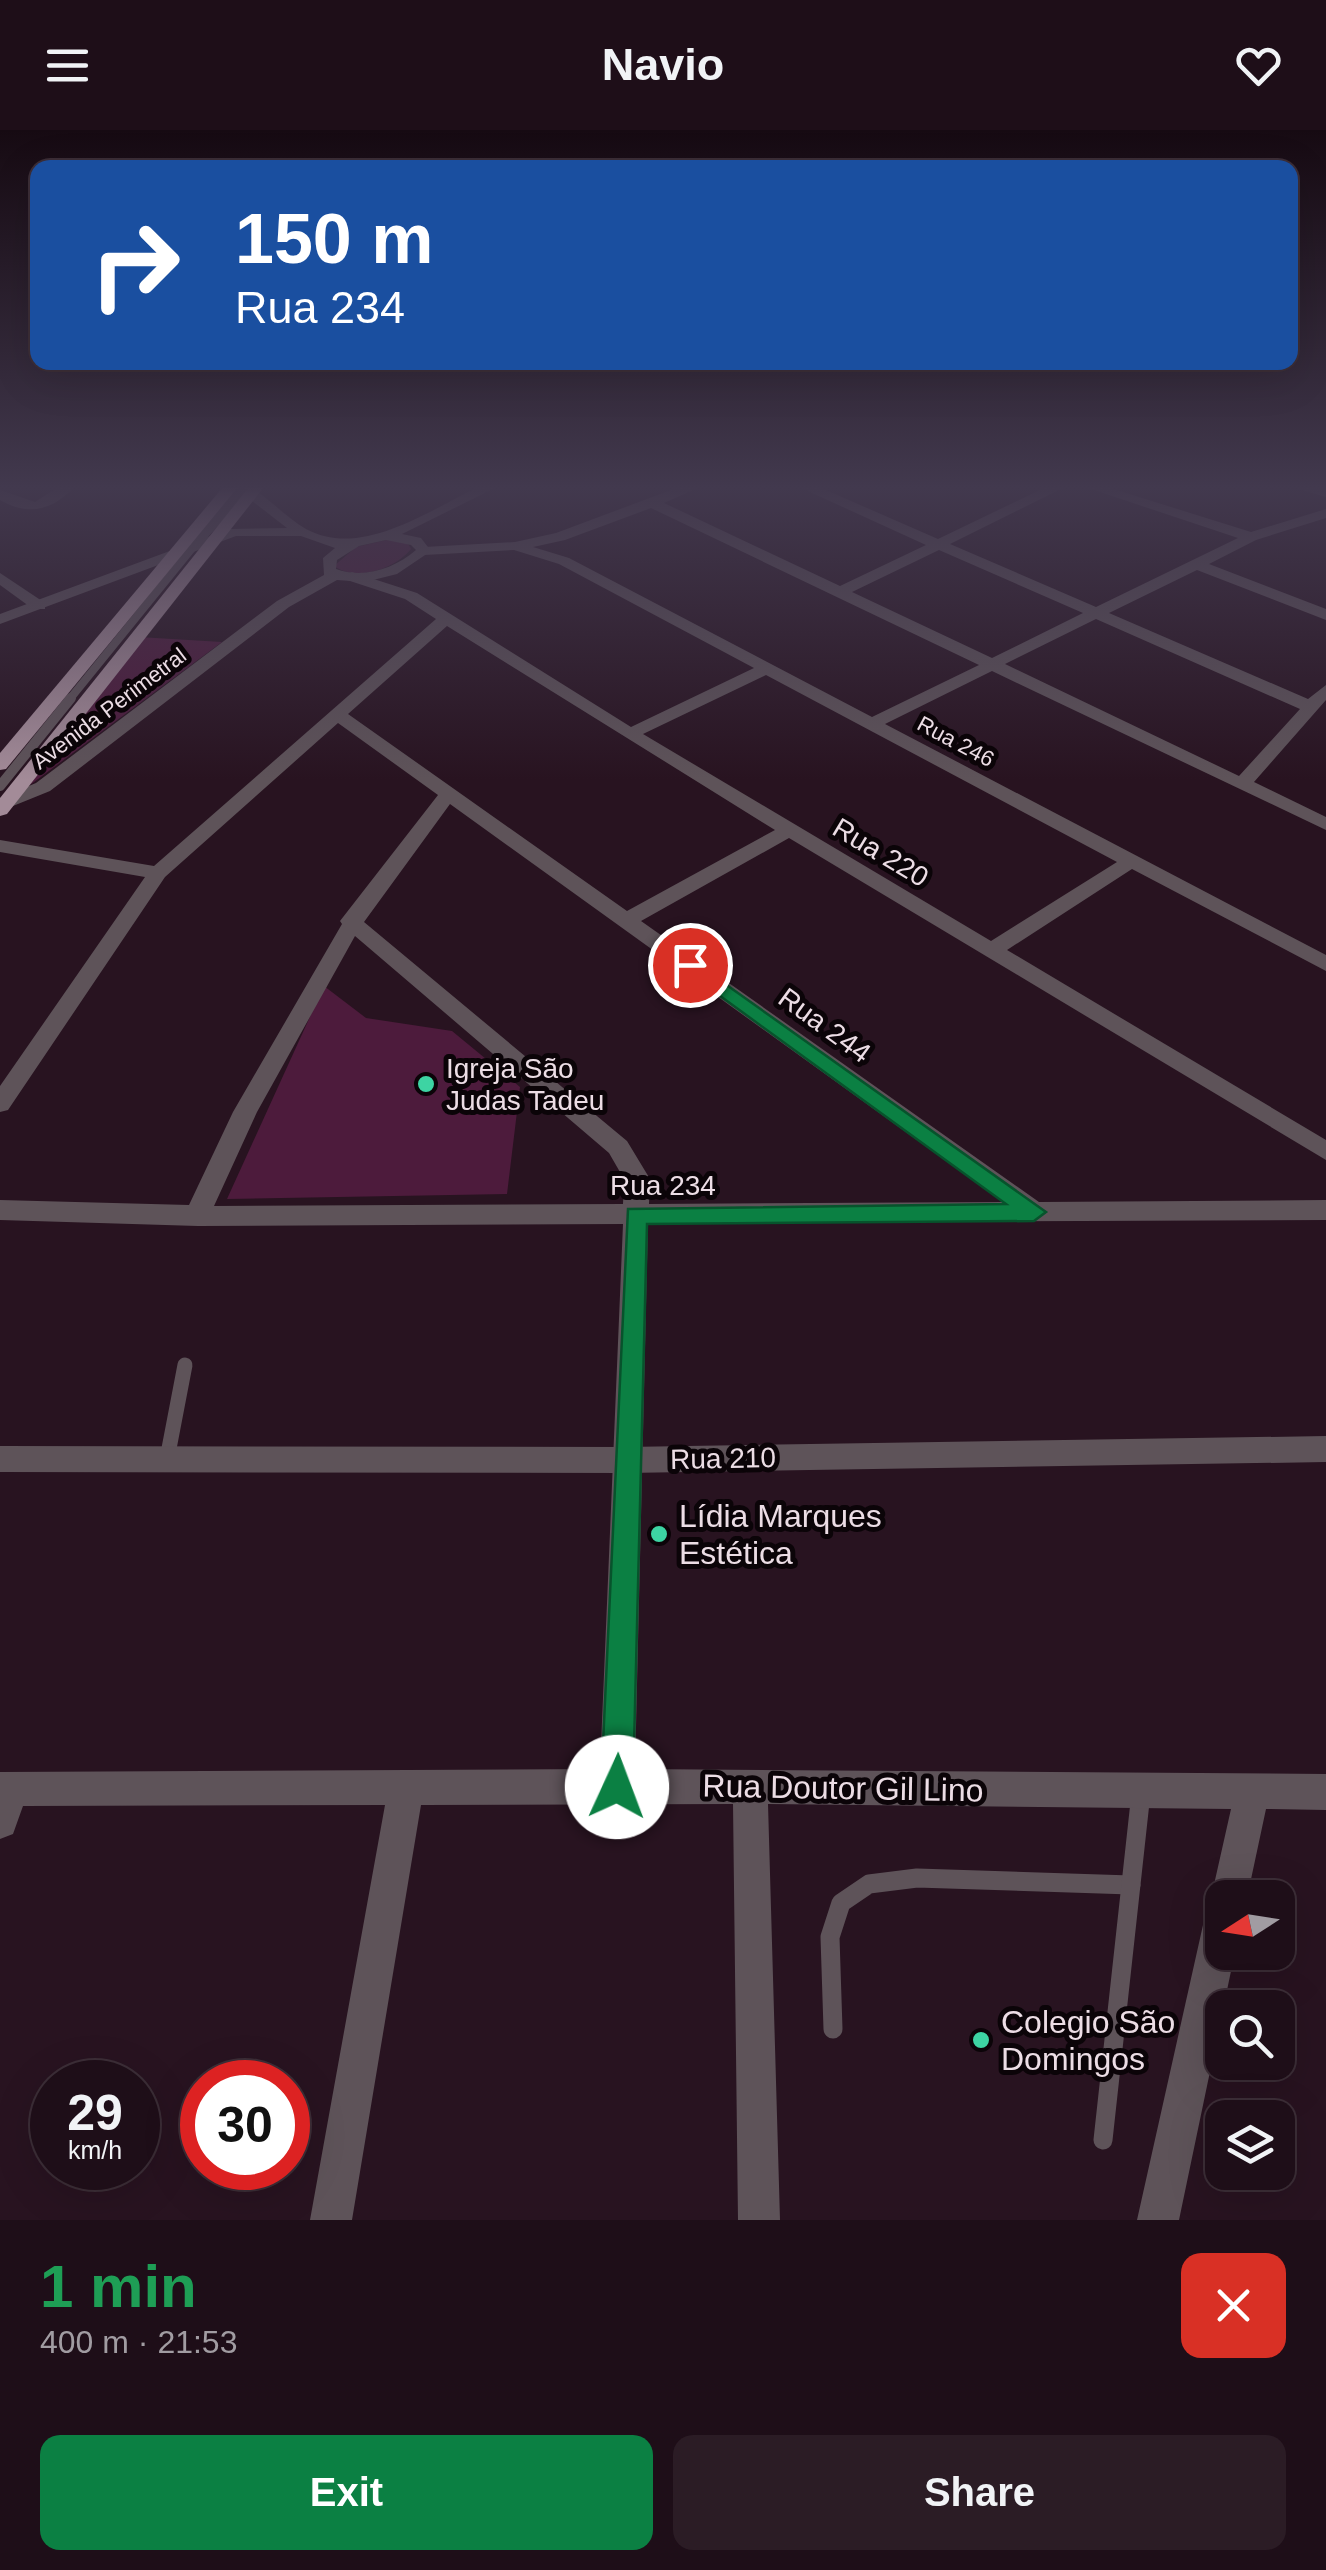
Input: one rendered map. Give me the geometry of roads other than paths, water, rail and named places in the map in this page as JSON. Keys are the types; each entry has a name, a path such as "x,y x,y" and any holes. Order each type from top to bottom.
{"main road":[{"path":"0,765 150,585"},
{"path":"2,799 177,585"}],"street":[{"path":"9,585 39,606"},
{"path":"0,619 97,585"},
{"name":"Avenida Perimetral","path":"2,799 43,786 283,604 325,585"},
{"name":"Rua 220","path":"372,585 410,596 790,830 1321,1141"},
{"path":"402,585 410,596"},
{"name":"Rua 246","path":"609,585 1326,964"},
{"path":"824,585 1326,824"},
{"path":"840,592 855,585"},
{"path":"1035,585 1310,707"},
{"path":"873,723 1154,585"},
{"path":"1248,585 1326,615"},
{"path":"0,1104 158,873 335,712 446,618"},
{"path":"630,734 768,668"},
{"path":"1242,784 1326,690"},
{"name":"Rua 244","path":"335,712 1034,1212"},
{"path":"198,1216 214,1168 350,920 407,841 450,793"},
{"path":"627,920 790,830"},
{"path":"0,846 158,873"},
{"path":"992,950 1133,860"},
{"path":"350,920 618,1147 636,1179 617,1787"},
{"name":"Rua 234","path":"0,1210 198,1216 1326,1210"},
{"name":"Rua 210","path":"0,1459 626,1460 1326,1449"},
{"path":"750,1786 759,2220"},
{"name":"Rua Doutor Gil Lino","path":"4,1799 406,1788 750,1786 1326,1792"},
{"path":"331,2220 406,1788"},
{"path":"1232,1880 1252,1792"},
{"path":"1158,2220 1212,1970"}],"lane":[{"path":"2,799 164,585"},
{"path":"167,1459 185,1364"},
{"path":"1103,2140 1141,1791"},
{"path":"833,2029 830,1937 840,1903 869,1884 917,1878 1131,1885"}],"place":[{"name":"Igreja São Judas Tadeu","path":"426,1084"},
{"name":"Lídia Marques Estética","path":"659,1534"},
{"name":"Colegio São Domingos","path":"981,2040"}]}
